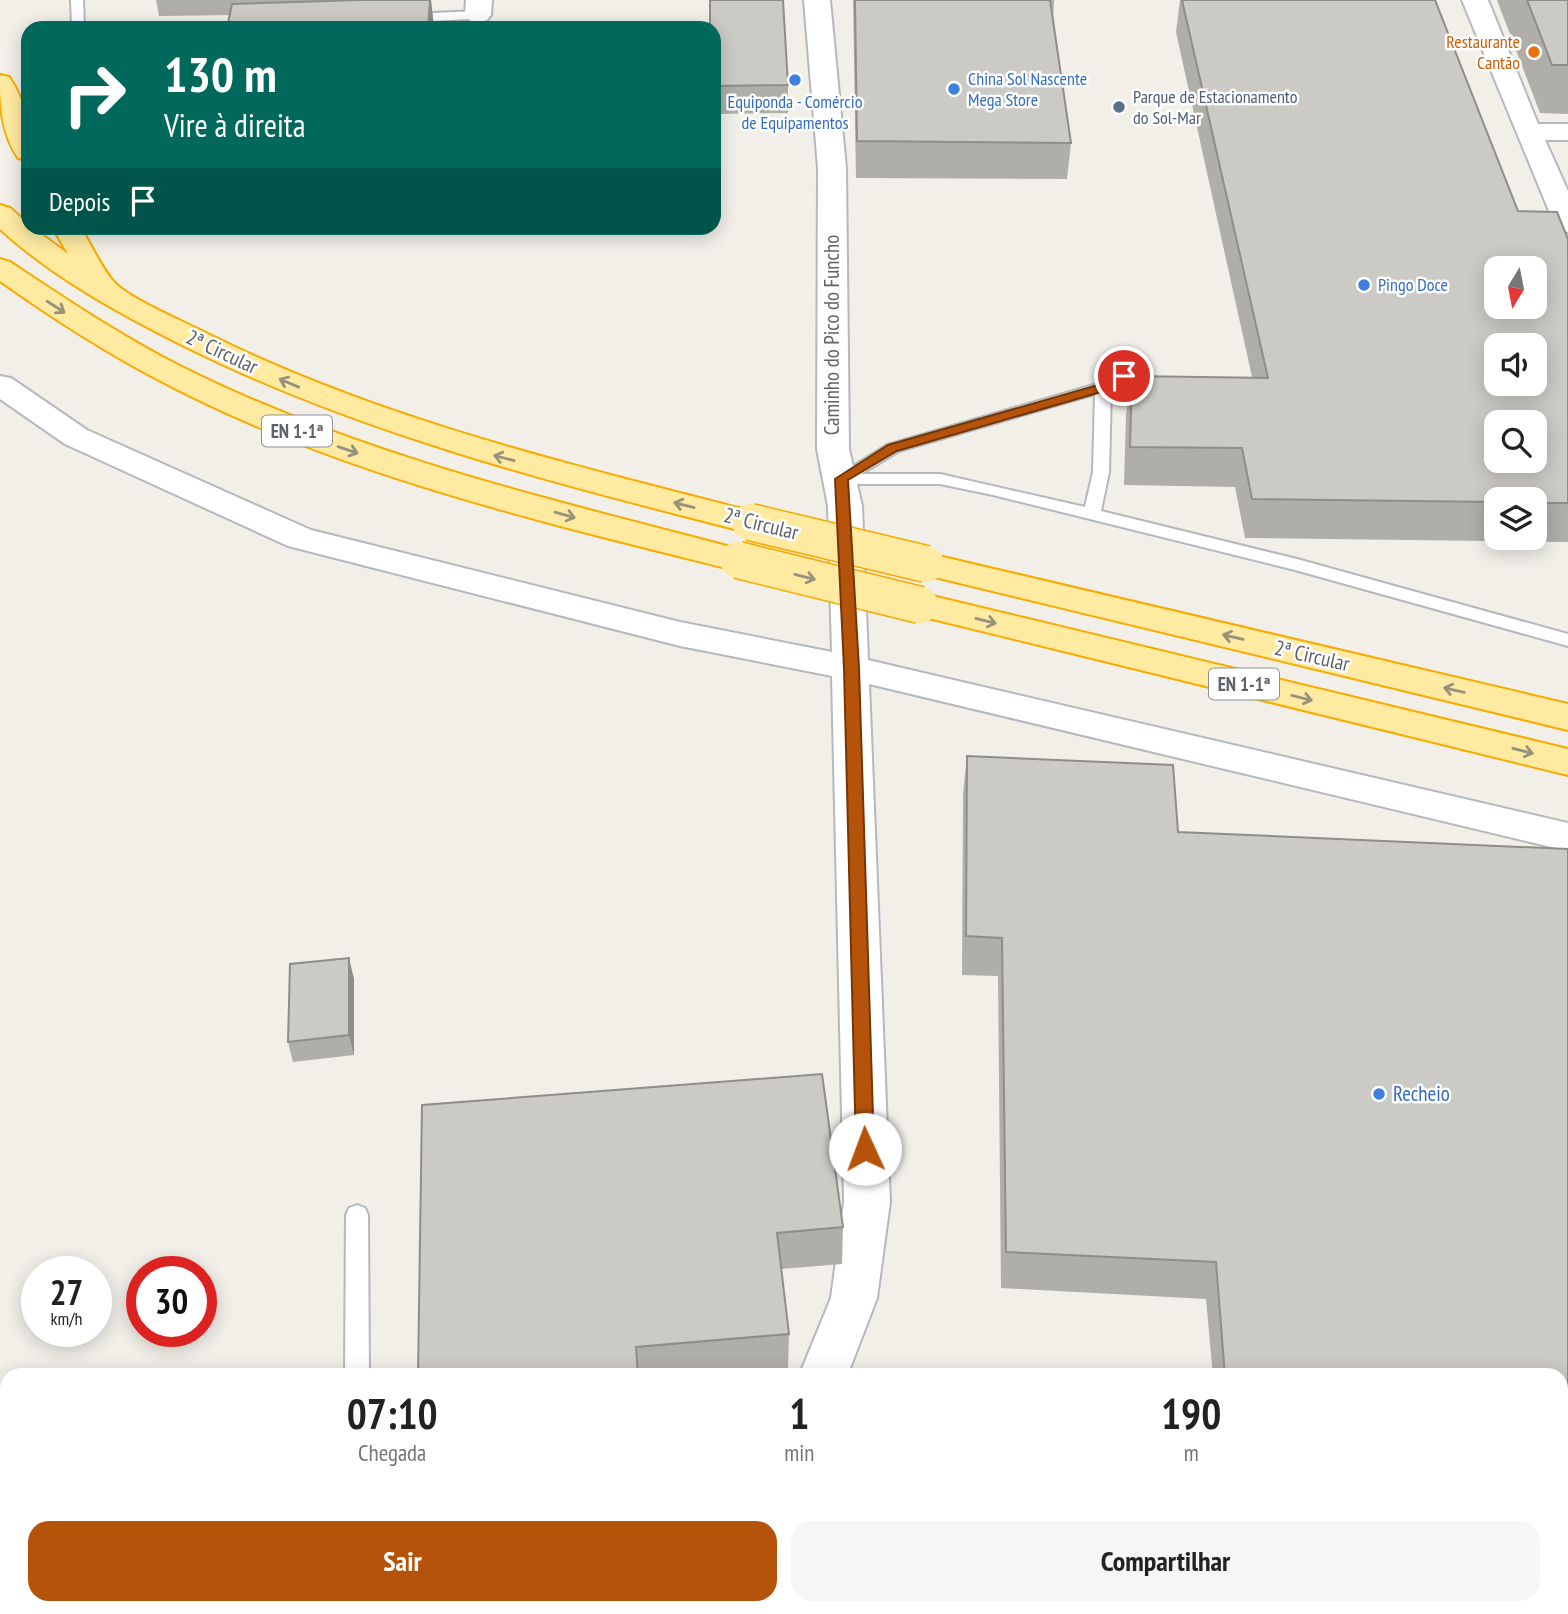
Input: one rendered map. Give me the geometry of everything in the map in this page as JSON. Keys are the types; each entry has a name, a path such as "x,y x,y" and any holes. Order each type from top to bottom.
{"highway":[{"path":"0,83 21,135"},
{"name":"2ª Circular","path":"0,214 21,233"},
{"name":"2ª Circular","path":"23,235 107,293 214,351 342,405 473,450 750,522 1568,717"},
{"path":"71,235 107,293"},
{"name":"2ª Circular","path":"0,268 86,327 186,380 307,436 434,479 738,560 1568,762"}],"street":[{"name":"Caminho do Pico do Funcho","path":"817,0 833,187 831,408 833,449 841,479 851,668 867,1202 854,1298 826,1368"},
{"path":"1475,0 1568,223"},
{"path":"1528,132 1568,132"},
{"path":"0,385 76,437 300,538 680,634 851,668 1568,836"}],"lane":[{"path":"76,0 78,21"},
{"path":"396,19 478,14"},
{"path":"841,479 892,448 1103,387 1124,376 1135,360"},
{"path":"1092,514 1101,472 1103,387"},
{"path":"841,479 940,480 1092,514 1297,565 1568,640"},
{"path":"357,1215 357,1368"}],"building":[{"path":"430,0 428,21 228,21 232,4"},
{"path":"710,0 783,0 788,85 721,86 721,21 710,21"},
{"name":"China Sol Nascente Mega Store","path":"855,0 1050,0 1071,143 857,141"},
{"name":"Pingo Doce","path":"1182,0 1435,0 1518,211 1557,212 1568,239 1568,503 1547,503 1547,487 1484,487 1484,502 1252,499 1242,448 1130,447 1132,376 1268,378"},
{"path":"1527,0 1568,0 1568,65 1552,65"},
{"name":"Recheio","path":"967,756 1173,765 1178,832 1568,849 1568,1368 1224,1368 1216,1262 1006,1252 1002,938 966,936"},
{"path":"349,958 349,1035 288,1042 290,964"},
{"path":"822,1074 843,1227 777,1233 789,1334 636,1347 637,1368 418,1368 422,1105"}],"place":[{"name":"Restaurante Cantão","path":"1534,52"},
{"name":"Equiponda - Comércio de Equipamentos","path":"795,80"},
{"name":"China Sol Nascente Mega Store","path":"954,89"},
{"name":"Parque de Estacionamento do Sol-Mar","path":"1119,107"},
{"name":"Pingo Doce","path":"1364,285"},
{"name":"Recheio","path":"1379,1094"}],"route":[{"path":"865,1149 851,668 845,506 841,479 892,448 1103,387 1124,376"}]}
